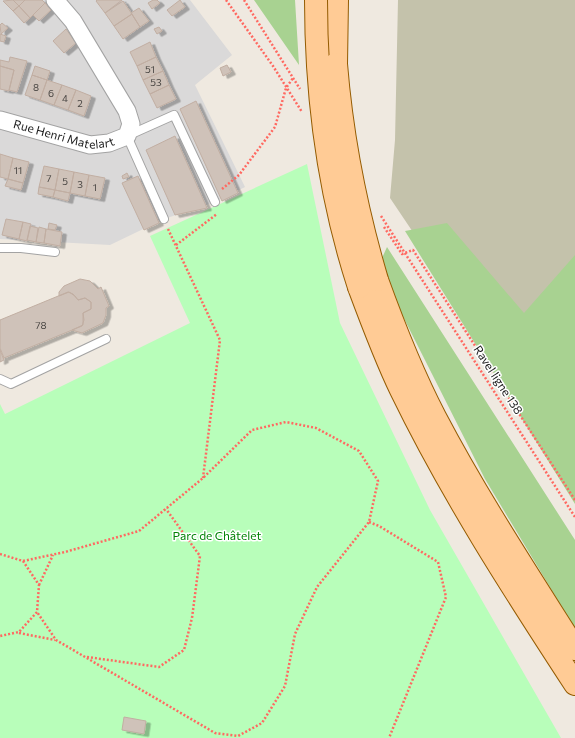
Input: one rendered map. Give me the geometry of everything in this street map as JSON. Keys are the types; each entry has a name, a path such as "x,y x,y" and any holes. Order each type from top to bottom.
{"main road":[{"path":"316,0 319,75 328,156 343,236 404,350 446,437 495,522 575,649"},
{"path":"337,0 335,22 336,64 340,106 368,284 398,383 438,462 501,568 575,684"}],"street":[{"path":"55,0 72,21 127,111 131,124 127,136"},
{"name":"Rue Henri Matelart","path":"0,120 90,145 109,143 127,136"}],"lane":[{"path":"164,219 127,136 174,115 214,200"},
{"path":"0,248 21,248 55,252"},
{"path":"0,379 11,384 106,339"}],"path":[{"path":"176,245 220,212 214,200 239,175 276,127 286,88 293,78"},
{"path":"164,219 220,340 203,478"},
{"name":"Ravel ligne 138","path":"575,500 413,250 405,253 575,517"},
{"path":"0,554 23,561 53,555 139,531 203,478 252,430 286,422 316,428 359,451 378,481 369,522 317,587 295,634 285,686 262,723 238,736 215,733 56,640 18,632 0,636"},
{"path":"84,657 160,667 184,650 192,618 200,556 166,509"},
{"path":"369,522 379,526 438,562 446,597 389,738"},
{"path":"53,555 39,585 37,612 56,640"},
{"path":"23,561 39,585"},
{"path":"18,632 37,612"}],"shaded area":[{"path":"0,0 190,0 232,55 195,85 245,187 215,202 164,219 110,245 0,239"},
{"path":"398,0 575,0 575,473 390,198 395,140"}],"green space":[{"path":"254,0 295,0 299,65"},
{"name":"Parc de Châtelet","path":"307,164 340,323 430,510 561,738 0,738 0,404 5,414 190,323 150,236"},
{"path":"447,223 524,313 575,255 575,504 405,231"},
{"path":"387,247 575,540 575,629 485,479 378,267"}],"building":[{"path":"13,0 25,0 19,6"},
{"path":"13,0 19,6 13,11 3,1"},
{"path":"25,0 42,0 45,3 30,18 19,6"},
{"path":"97,0 122,0 105,13 96,1"},
{"path":"153,0 157,0 160,3 152,9 148,3"},
{"path":"180,0 185,7 172,16 167,10"},
{"path":"123,1 132,14 114,26 105,13"},
{"path":"45,3 51,10 39,21 33,15"},
{"path":"19,6 30,18 24,23 13,11"},
{"path":"139,8 149,21 140,27 131,13"},
{"path":"132,14 140,27 123,39 114,26"},
{"path":"2,23 8,28 1,34 0,25"},
{"path":"159,27 162,31 157,34 154,29"},
{"path":"66,29 76,43 64,53 53,41"},
{"path":"0,34 6,36 4,42 0,41"},
{"path":"150,42 156,57 137,66 130,52"},
{"path":"10,57 27,61 17,92 9,90 14,70 0,66 0,60 9,62"},
{"path":"156,57 163,71 143,80 137,66"},
{"path":"227,65 231,72 223,76 220,68"},
{"path":"0,66 14,70 9,91 0,89"},
{"path":"35,66 50,71 47,80 32,75"},
{"path":"163,71 169,85 150,94 143,80"},
{"path":"32,75 47,80 40,100 25,95"},
{"path":"47,80 62,85 54,105 40,100"},
{"path":"62,85 76,90 68,110 54,105"},
{"path":"169,85 176,99 157,108 150,94"},
{"path":"76,90 91,96 84,116 68,110"},
{"path":"196,101 238,193 222,201 180,109"},
{"path":"175,136 207,208 175,215 146,150"},
{"path":"0,154 13,158 8,179 0,177"},
{"path":"13,158 29,162 23,183 8,179"},
{"path":"44,166 59,169 55,190 39,187"},
{"path":"59,169 74,172 70,193 55,190"},
{"path":"74,172 89,175 85,196 70,193"},
{"path":"127,173 129,177 123,179 122,176"},
{"path":"89,175 105,178 100,199 85,196"},
{"path":"138,176 159,223 144,230 122,183"},
{"path":"8,179 23,183 21,190 5,186"},
{"path":"39,187 55,190 53,197 38,194"},
{"path":"55,190 70,193 68,201 53,197"},
{"path":"6,219 23,222 19,239 2,235"},
{"path":"23,222 31,224 27,241 19,239"},
{"path":"49,223 57,225 55,230 48,229"},
{"path":"30,226 38,228 36,242 27,240"},
{"path":"39,227 46,229 44,243 36,242"},
{"path":"46,229 62,232 60,246 44,243"},
{"path":"80,279 90,281 98,289 101,287 109,306 106,308 106,315 103,323 82,333 72,330 83,325 83,313 91,309 91,302 85,298 78,300 69,292 59,296 59,292 64,286"},
{"path":"68,292 73,294 78,300 85,298 91,302 91,309 83,313 84,320 82,326 4,358 0,348 0,320"},
{"path":"0,350 4,360 0,362"},
{"path":"124,717 146,721 144,734 122,730"}]}
